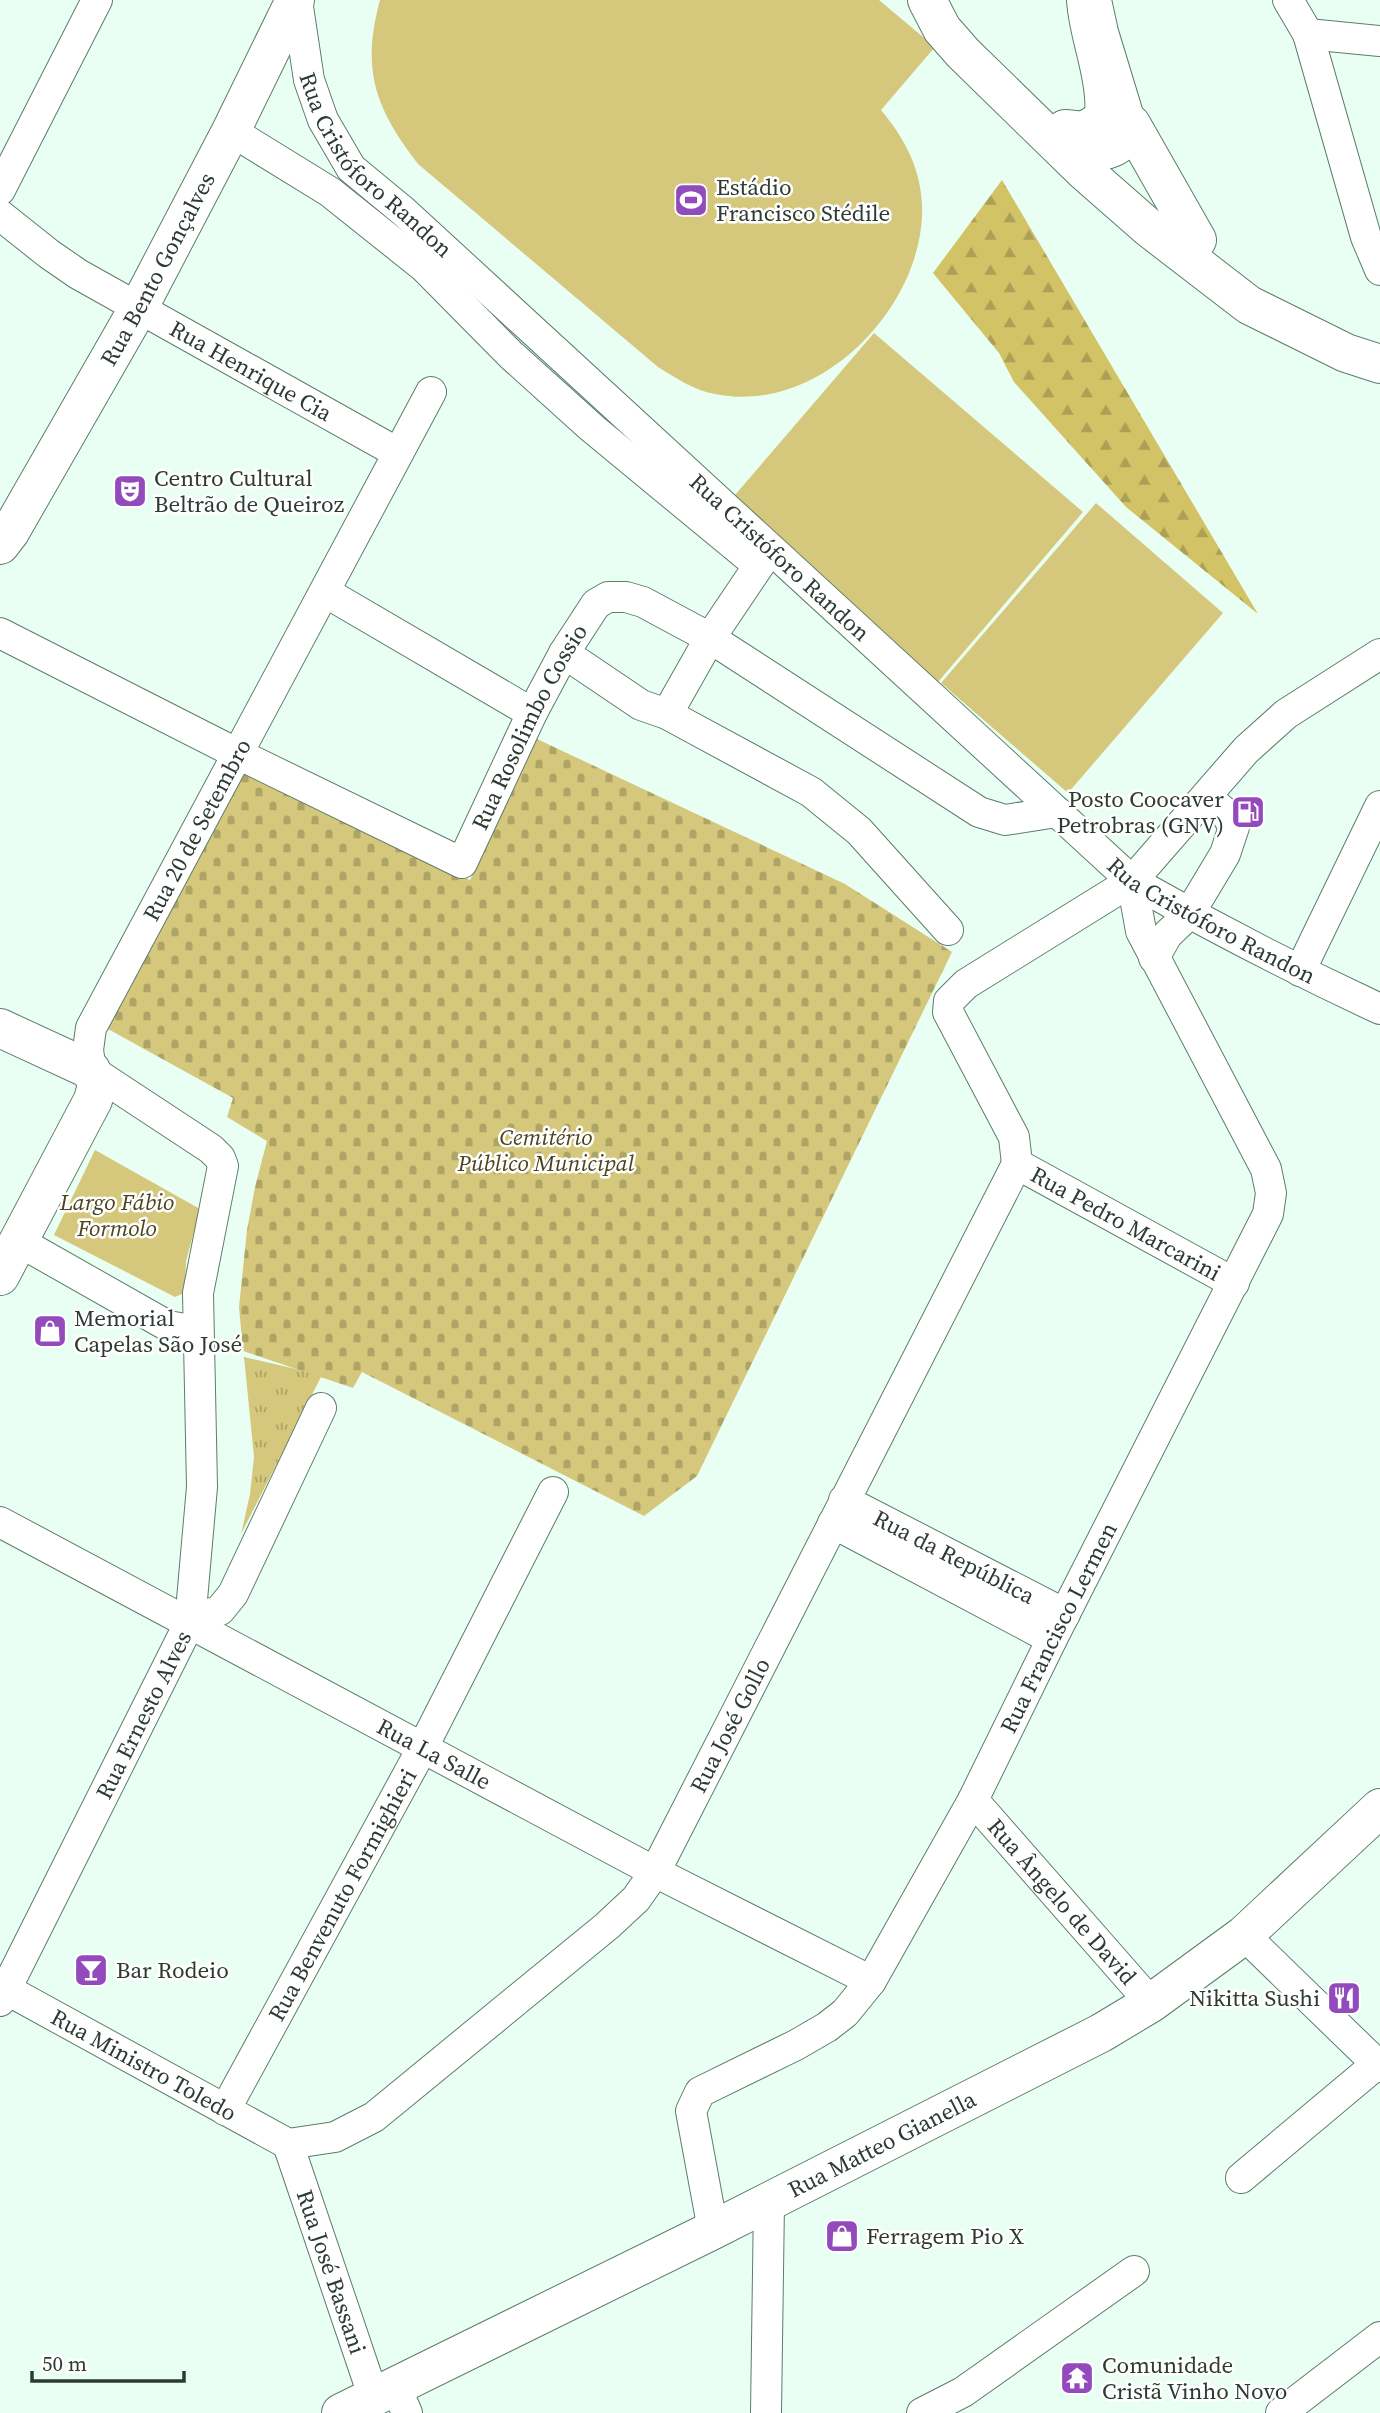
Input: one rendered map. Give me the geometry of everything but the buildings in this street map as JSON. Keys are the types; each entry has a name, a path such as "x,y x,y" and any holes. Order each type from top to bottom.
{"main road":[{"name":"Rua Bento Gonçalves","path":"3,546 139,307 296,0"},
{"path":"928,0 942,29 1084,171 1149,228 1249,305 1346,353 1380,364"},
{"path":"928,0 1098,133 1197,240 1253,291 1282,323"},
{"path":"1016,105 1062,138 1098,133"},
{"path":"1098,133 1105,176 1149,228"},
{"path":"0,1028 91,1070"},
{"name":"Rua 20 de Setembro","path":"0,1276 93,1100 97,1085 91,1070"},
{"name":"Rua Matteo Gianella","path":"373,2405 1101,2034 1151,2003 1244,1935 1380,1808"}],"street":[{"path":"0,190 97,0"},
{"name":"Rua Cristóforo Randon","path":"296,0 309,80 323,120 351,168 403,211 764,557 1057,812 1132,881 1189,914 1380,1009"},
{"path":"1082,0 1083,24 1101,99 1098,133"},
{"path":"1096,0 1103,32 1098,133"},
{"path":"1288,0 1308,34 1373,231 1380,270"},
{"path":"1308,34 1380,41"},
{"path":"231,131 330,192 424,267 511,355 592,428 764,557 710,638 667,713"},
{"name":"Rua Henrique Cia","path":"0,215 78,274 398,453"},
{"name":"Rua 20 de Setembro","path":"91,1070 88,1050 91,1028 431,392"},
{"path":"325,592 532,713"},
{"name":"Rua Rosolimbo Cossio","path":"238,754 462,863 532,713 564,653 596,604 608,597 626,597 643,602 710,638"},
{"path":"0,633 238,754"},
{"path":"710,638 979,812 1004,820 1057,812"},
{"path":"564,653 641,705 667,713 810,792 859,831 948,930"},
{"path":"1017,1164 1014,1137 948,1012 949,1001 966,984 1132,881 1246,750 1286,714 1375,661"},
{"path":"1154,958 1167,935 1189,914 1225,853 1234,827 1226,814 1207,797"},
{"path":"1300,971 1380,806"},
{"name":"Rua Francisco Lermen","path":"713,2230 691,2111 694,2101 700,2092 827,2027 845,2013 871,1980 973,1800 1268,1214 1271,1193 1266,1169 1141,931 1132,881"},
{"path":"91,1070 211,1149 220,1158 223,1166 198,1293 202,1486 190,1622"},
{"name":"Rua Pedro Marcarini","path":"1017,1164 1234,1283"},
{"name":"Rua José Gollo","path":"288,2144 335,2137 374,2117 607,1926 636,1899 655,1872 1017,1164"},
{"path":"18,1241 168,1326 197,1331"},
{"name":"Rua Ernesto Alves","path":"2,1992 190,1622 220,1610 233,1594 321,1408"},
{"name":"Rua Benvenuto Formighieri","path":"225,2110 423,1747 553,1492"},
{"name":"Rua da República","path":"839,1512 1058,1627"},
{"name":"Rua La Salle","path":"0,1522 655,1872 871,1980"},
{"name":"Rua Ângelo de David","path":"973,1800 1151,2003"},
{"path":"1241,2178 1379,2066 1244,1935"},
{"name":"Rua Ministro Toledo","path":"2,1992 288,2144"},
{"name":"Rua José Bassani","path":"288,2144 373,2405"},
{"path":"766,2413 769,2202"},
{"path":"922,2413 963,2392 1134,2271"},
{"path":"1281,2413 1380,2337"}],"green space":[{"name":"Estádio Francisco Stédile","path":"380,0 879,0 935,47 881,110 899,134 912,159 922,202 916,253 902,289 881,321 855,350 824,373 789,389 753,396 715,394 685,383 658,367 418,164 391,125 376,87 372,47"},
{"path":"1002,180 1258,614 1126,507 1014,382 999,353 933,273"},
{"path":"874,333 1083,512 938,682 729,502"},
{"path":"1096,503 1223,613 1068,793 941,683"},
{"name":"Cemitério Público Municipal","path":"537,739 845,884 952,952 697,1476 644,1516 362,1372 353,1388 243,1351 239,1307 247,1230 267,1141 227,1117 233,1098 108,1029 106,1022 245,763 470,880"},
{"name":"Largo Fábio Formolo","path":"95,1150 200,1209 186,1261 185,1288 182,1294 175,1297 54,1235"},
{"path":"244,1357 322,1375 241,1534 250,1494 254,1457"}],"place":[{"name":"Estádio Francisco Stédile","path":"691,200"},
{"name":"Centro Cultural Beltrão de Queiroz","path":"130,491"},
{"name":"Posto Coocaver Petrobras (GNV)","path":"1248,812"},
{"name":"Memorial Capelas São José","path":"50,1331"},
{"name":"Bar Rodeio","path":"91,1970"},
{"name":"Nikitta Sushi","path":"1344,1998"},
{"name":"Ferragem Pio X","path":"842,2236"},
{"name":"Comunidade Cristã Vinho Novo","path":"1077,2378"}]}
